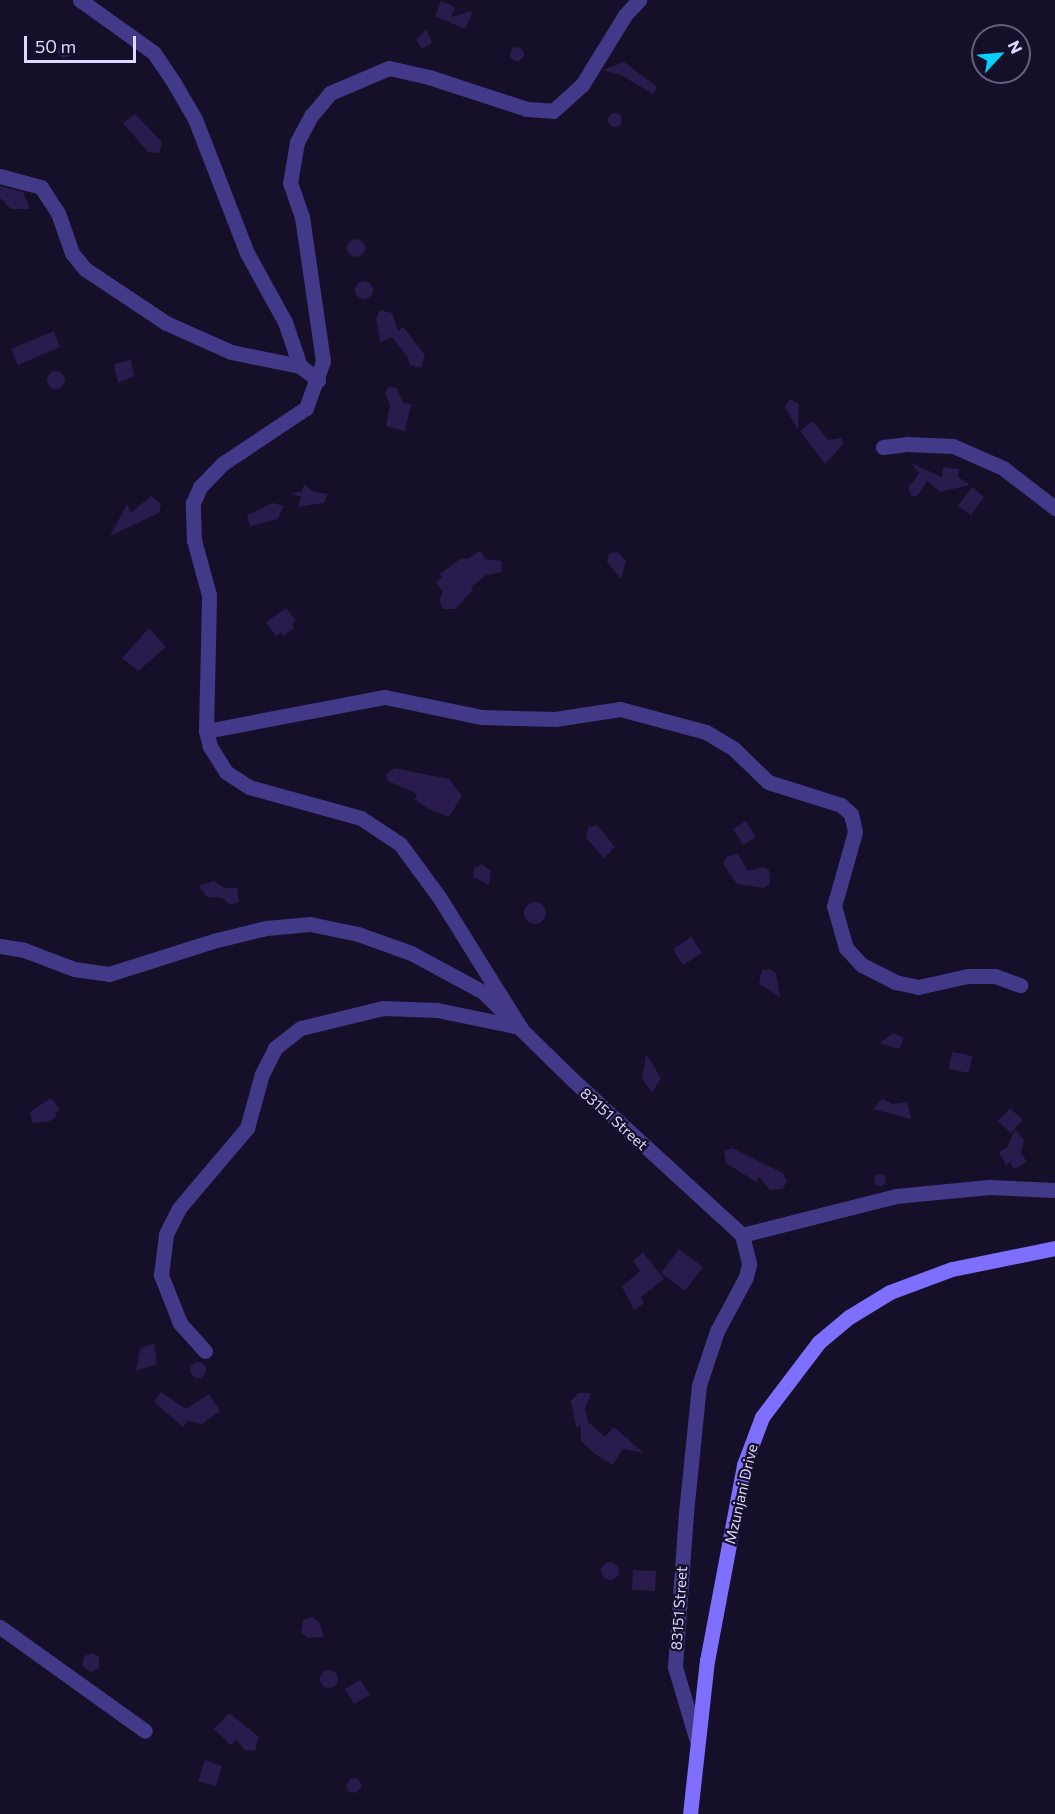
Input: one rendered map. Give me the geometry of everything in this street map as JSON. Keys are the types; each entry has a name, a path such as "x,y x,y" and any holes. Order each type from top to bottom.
{"main road":[{"name":"Mzunjani Drive","path":"690,1814 696,1738 744,1466 762,1417 789,1377 819,1342 841,1323 890,1292 952,1269 1055,1248"}],"street":[{"path":"80,0 154,52 174,83 195,119 247,253 285,322 300,366"},
{"path":"520,1027 439,897 400,844 362,818 264,792 236,780 213,755 207,731 209,595 195,540 193,503 200,487 222,464 306,408 318,380 322,340 302,217 290,183 297,142 318,107 345,84 389,68 429,77 527,109 553,111 582,85 625,15 639,0"},
{"path":"0,176 41,187 58,213 72,253 85,269 166,323 231,352 300,366 318,380"},
{"path":"883,447 907,444 953,446 1003,468 1055,508"},
{"path":"207,731 385,697 482,717 555,719 620,709 706,732 734,749 768,782 841,806 851,814 855,832 834,906 843,941 862,965 886,978 918,987 968,976 995,976 1020,985"},
{"name":"83151 Street","path":"0,946 24,950 74,969 109,974 213,941 266,928 310,924 358,934 453,972 483,992 574,1081 742,1235 749,1264 746,1277 717,1330 699,1385 686,1513 675,1667 696,1738"},
{"path":"205,1351 180,1323 161,1275 165,1234 180,1207 247,1128 255,1110 261,1074 280,1042 301,1028 383,1008 437,1010 520,1027"},
{"path":"742,1235 896,1196 989,1187 1055,1190"},
{"path":"0,1627 145,1731"}],"building":[{"path":"441,1 455,7 451,17 473,11 465,29 435,16"},
{"path":"426,29 432,43 422,49 416,40"},
{"path":"61,40 77,54 63,58 57,53"},
{"path":"517,47 522,49 524,54 522,59 517,61 512,59 510,54 512,49"},
{"path":"624,62 657,87 653,94 621,75 603,70"},
{"path":"615,113 620,115 622,120 620,125 615,127 610,125 608,120 610,115"},
{"path":"135,114 162,142 159,153 148,152 123,123"},
{"path":"0,186 23,192 30,209 11,209 0,198"},
{"path":"356,239 362,242 365,248 362,254 356,257 350,254 347,248 350,242"},
{"path":"360,281 368,281 373,286 371,297 360,299 355,294 355,286"},
{"path":"380,310 392,313 398,331 403,327 425,355 421,368 410,365 407,356 392,337 380,342 376,319"},
{"path":"54,331 60,347 18,365 11,349"},
{"path":"131,360 134,376 118,383 114,364"},
{"path":"56,371 62,374 65,380 62,386 56,389 50,386 47,380 50,374"},
{"path":"389,387 397,388 403,403 411,404 405,431 386,426 390,405 385,393"},
{"path":"790,399 799,404 798,430 785,407"},
{"path":"813,421 828,440 841,438 844,443 825,464 800,431"},
{"path":"911,463 942,477 943,467 959,469 958,477 970,485 940,492 927,481 918,495 912,497 908,488 919,473"},
{"path":"304,484 314,492 328,494 324,503 298,507 301,497 291,493 302,492"},
{"path":"972,487 984,497 971,515 958,506"},
{"path":"151,496 161,504 159,513 110,536 127,504 131,513"},
{"path":"273,503 284,506 278,519 250,526 247,515"},
{"path":"480,551 486,559 501,561 502,572 486,575 471,587 473,590 455,609 443,609 439,601 443,592 436,582 442,577 440,574 460,559 469,558"},
{"path":"618,552 626,561 621,579 607,562 609,554"},
{"path":"286,608 296,621 292,624 294,628 283,636 281,632 276,636 266,622"},
{"path":"149,628 166,647 138,671 122,658"},
{"path":"394,768 449,779 462,796 449,817 415,800 417,794 388,781 386,774"},
{"path":"746,821 756,837 743,845 733,829"},
{"path":"597,825 615,847 604,858 586,838 588,828"},
{"path":"738,854 748,871 763,867 769,870 770,884 764,888 737,884 723,864 726,857"},
{"path":"482,864 491,871 489,885 473,877 474,868"},
{"path":"214,881 225,888 237,888 239,902 231,905 222,898 207,897 199,886"},
{"path":"535,902 545,909 546,913 539,923 535,924 525,917 524,913 531,903"},
{"path":"691,937 702,953 683,965 673,949"},
{"path":"770,969 776,973 780,997 759,984 762,970"},
{"path":"893,1033 904,1038 899,1049 880,1043"},
{"path":"952,1052 972,1056 969,1073 949,1069"},
{"path":"646,1054 661,1078 652,1093 642,1079"},
{"path":"51,1098 60,1109 55,1113 57,1116 50,1121 32,1123 30,1112"},
{"path":"882,1099 892,1104 907,1102 911,1119 873,1109"},
{"path":"1010,1108 1023,1120 1011,1133 998,1121"},
{"path":"1015,1130 1024,1140 1021,1153 1027,1162 1014,1169 1010,1162 1006,1165 999,1152 1007,1147"},
{"path":"732,1148 783,1173 787,1181 783,1189 770,1190 759,1177 756,1182 726,1163 724,1151"},
{"path":"882,1174 886,1180 882,1186 878,1186 874,1178"},
{"path":"679,1249 703,1267 685,1291 661,1273"},
{"path":"643,1252 664,1279 641,1297 644,1303 634,1310 622,1287 640,1271 633,1261"},
{"path":"154,1343 157,1364 136,1371 140,1349"},
{"path":"195,1362 201,1362 206,1370 204,1376 195,1378 190,1373 190,1367"},
{"path":"161,1392 186,1409 209,1394 220,1411 202,1424 188,1421 183,1427 154,1402"},
{"path":"578,1393 591,1393 585,1410 588,1422 605,1437 614,1427 644,1453 622,1449 613,1465 595,1454 581,1441 581,1425 576,1427 571,1401"},
{"path":"606,1562 614,1562 619,1567 617,1578 606,1580 601,1575 601,1567"},
{"path":"633,1570 656,1571 655,1591 632,1590"},
{"path":"312,1617 319,1622 324,1637 309,1638 301,1633 303,1620"},
{"path":"92,1653 99,1657 99,1668 91,1672 82,1666 84,1656"},
{"path":"325,1670 333,1670 338,1675 336,1686 325,1688 320,1683 320,1675"},
{"path":"360,1680 370,1695 354,1704 345,1689"},
{"path":"229,1713 259,1737 255,1751 245,1750 236,1740 231,1745 214,1729"},
{"path":"205,1760 222,1766 216,1786 198,1781"},
{"path":"351,1778 358,1779 362,1786 356,1793 348,1791 346,1785"}]}
